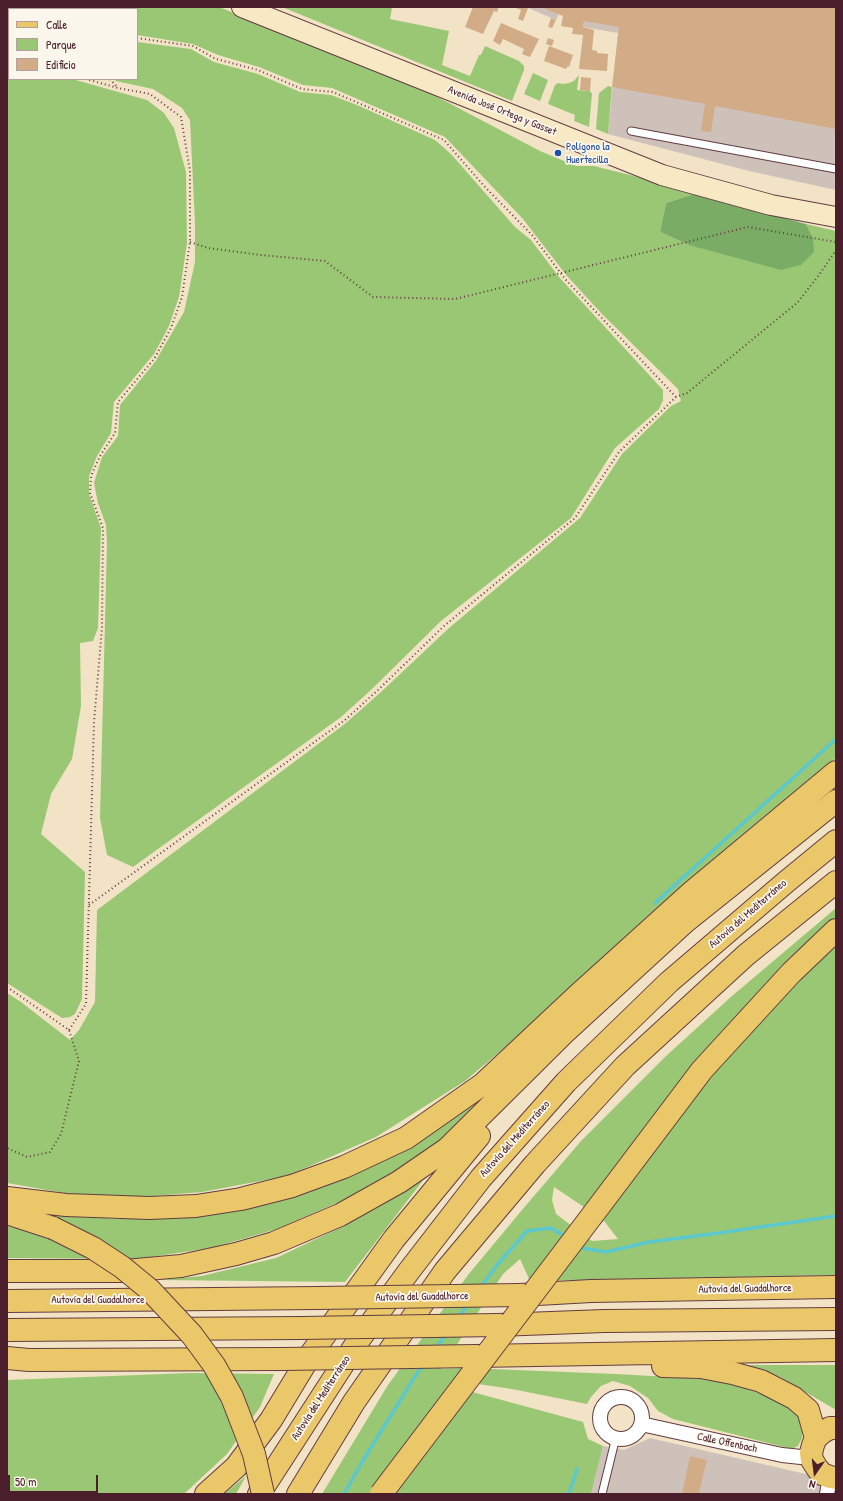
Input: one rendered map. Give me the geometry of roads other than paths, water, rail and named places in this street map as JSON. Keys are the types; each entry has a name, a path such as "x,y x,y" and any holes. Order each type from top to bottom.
{"main road":[{"name":"Avenida José Ortega y Gasset","path":"242,7 662,175 771,205 836,217"},
{"path":"7,1198 66,1205 114,1208 181,1207 219,1203 292,1186 344,1167 406,1138 483,1084 579,994 692,892 836,772"},
{"path":"7,1271 125,1271 181,1266 236,1254 274,1243 340,1216 399,1182 447,1149 564,1033 685,922 836,801"},
{"name":"Autovía del Mediterráneo","path":"259,1494 358,1341 409,1270 481,1178 566,1082 669,982 836,841"},
{"path":"298,1494 354,1402 445,1271 535,1164 625,1066 746,956 836,882"},
{"path":"381,1494 702,1070 791,973 836,930"},
{"path":"206,1494 236,1467 271,1420 311,1354 394,1238 463,1154 539,1069 578,1030 607,995"},
{"path":"7,1213 53,1228 93,1248 122,1267 150,1290 192,1335 214,1365 232,1398 254,1454 263,1494"},
{"name":"Autovía del Guadalhorce","path":"7,1301 520,1295 591,1291 836,1287"},
{"path":"7,1330 301,1328 498,1325 604,1321 836,1319"},
{"path":"7,1358 29,1360 283,1359 836,1350"},
{"path":"550,1354 607,1364 701,1367 732,1373 761,1381 794,1398 808,1410 814,1446 812,1460 817,1468 831,1483"},
{"path":"7,1363 29,1360"},
{"path":"814,1446 823,1432 830,1428 836,1428"}],"street":[{"path":"625,1397 637,1404 641,1410 641,1424 634,1434 629,1437 616,1437 610,1435 602,1424 602,1410 611,1399 625,1397"},
{"name":"Calle Offenbach","path":"641,1424 782,1455 801,1457 814,1446"}],"lane":[{"path":"631,131 836,169"},
{"path":"602,1494 616,1437"}],"waterway":[{"path":"655,903 836,739"},
{"path":"579,1246 582,1248 606,1252 649,1242 836,1216"},
{"path":"480,1288 497,1265 527,1231 551,1228 566,1237"},
{"path":"459,1317 468,1304"},
{"path":"435,1349 447,1333"},
{"path":"344,1494 362,1462 424,1364"},
{"path":"569,1494 577,1469"}],"place":[{"name":"Polígono la Huertecilla","path":"558,153"}]}
